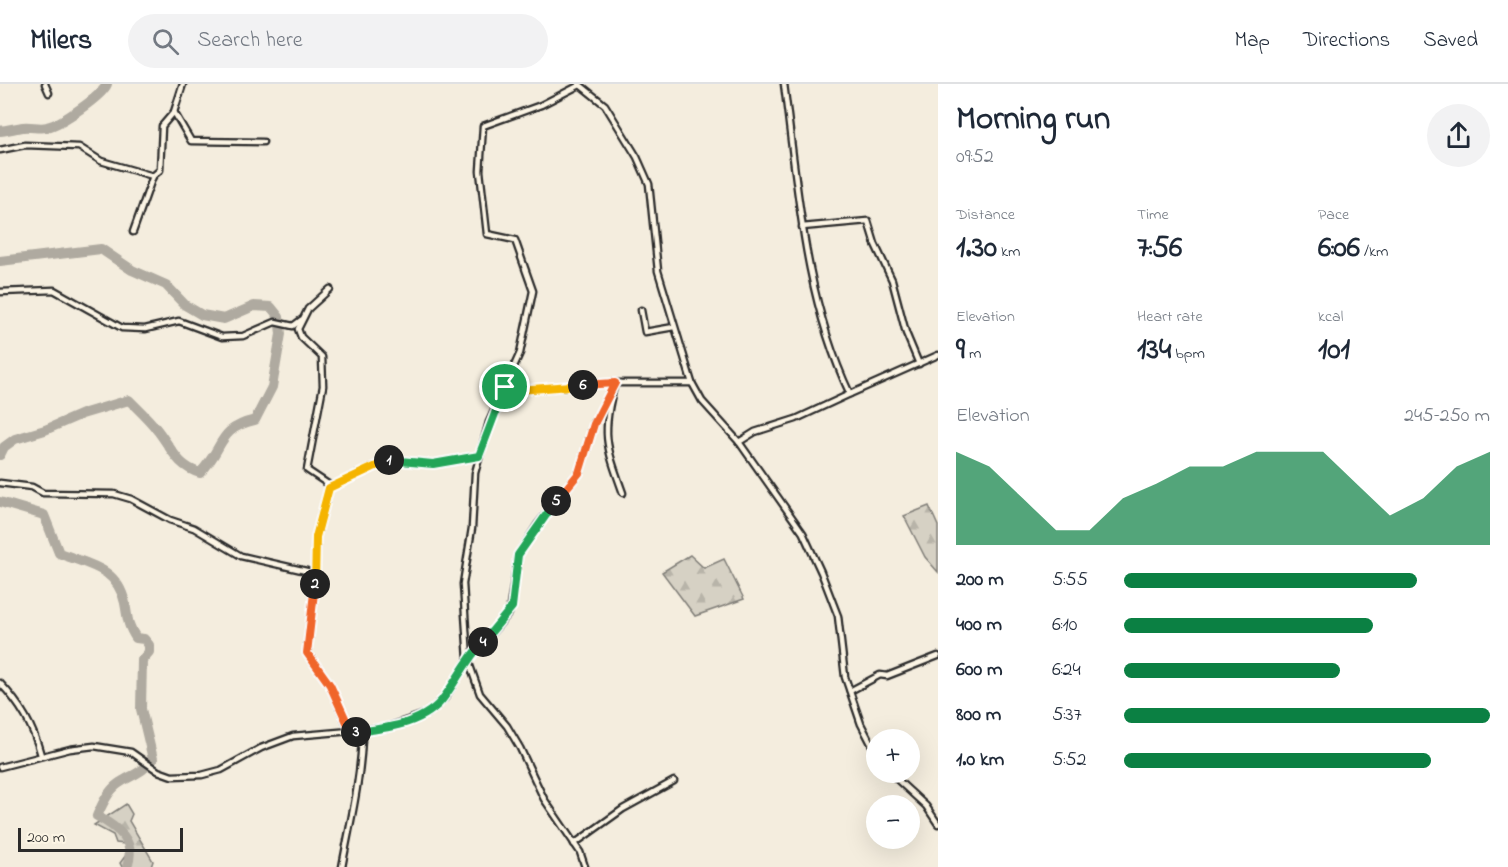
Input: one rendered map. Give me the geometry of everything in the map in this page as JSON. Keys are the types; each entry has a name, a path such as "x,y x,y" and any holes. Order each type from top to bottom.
{"street":[{"path":"45,84 49,93"},
{"path":"133,232 153,176 160,170 162,126 174,112 183,84"},
{"path":"585,867 574,844 544,799 512,733 480,694 468,660 463,584 472,528 475,473 479,456 520,353 533,291 515,240 487,234 480,171 483,126 541,105 579,84 605,105 649,184 658,271 692,383 702,401 740,442 803,533 838,616 845,676 866,734"},
{"path":"784,84 802,227 820,317 835,363 850,394"},
{"path":"174,112 191,141 263,142"},
{"path":"0,150 25,145 79,147 101,161 153,176"},
{"path":"802,227 868,220 875,244 892,280 906,333 919,364"},
{"path":"0,292 54,290 122,327 145,329 179,321 222,337 243,336 274,322 293,326 301,320 319,296 330,289"},
{"path":"641,310 645,332 674,327"},
{"path":"301,320 298,329 301,337 321,357 323,378 307,470 331,486"},
{"path":"740,442 755,432 796,419 938,355"},
{"path":"505,387 519,390 615,383 692,383"},
{"path":"615,383 607,410 605,437 624,493"},
{"path":"0,767 94,746 131,752 145,759 158,771 171,776 202,776 221,770 261,748 293,736 385,728 428,713 445,698 468,660 509,613 518,555 538,524 579,473 594,424 615,383"},
{"path":"342,867 346,836 358,792 362,739 350,729 330,685 307,653 319,517 331,486 388,460 433,464 479,456"},
{"path":"0,483 32,487 43,493 114,494 131,499 170,520 194,528 241,556 315,573"},
{"path":"850,691 880,675 887,676 938,656"},
{"path":"0,683 22,707 35,733 41,756"},
{"path":"574,844 623,809 674,781"},
{"path":"901,783 926,806 938,824"}],"green space":[{"path":"929,506 938,526 938,572 925,557 904,516"},
{"path":"690,555 704,568 724,559 744,599 695,616 662,572"},
{"path":"126,804 132,814 129,821 153,861 151,867 122,867 120,863 126,855 125,844 116,843 113,835 94,825"}],"waterway":[{"path":"0,131 23,127 44,128 53,125 90,102 107,84"},
{"path":"0,261 101,249 132,270 166,285 185,305 202,315 224,319 254,306 271,307 279,317 281,334 272,387 255,420 242,424 227,434 200,473 180,461 155,427 129,400 82,414 45,430 15,439 4,447 0,455"},
{"path":"0,502 44,515 59,553 91,565 109,575 121,591 133,633 136,638 144,639 149,645 149,652 142,660 141,709 153,759 141,771 111,790 97,816 124,836 129,850 127,867"}],"route":[{"path":"615,383 594,424 579,473 538,524 518,555 512,607 509,613 468,660 445,698 433,710 419,718 385,728 356,732 346,723 330,685 309,659 307,653 315,582 316,537 326,494 335,483 361,475 388,460 433,464 479,456 489,422 505,387 511,390 549,389 615,383"}]}
